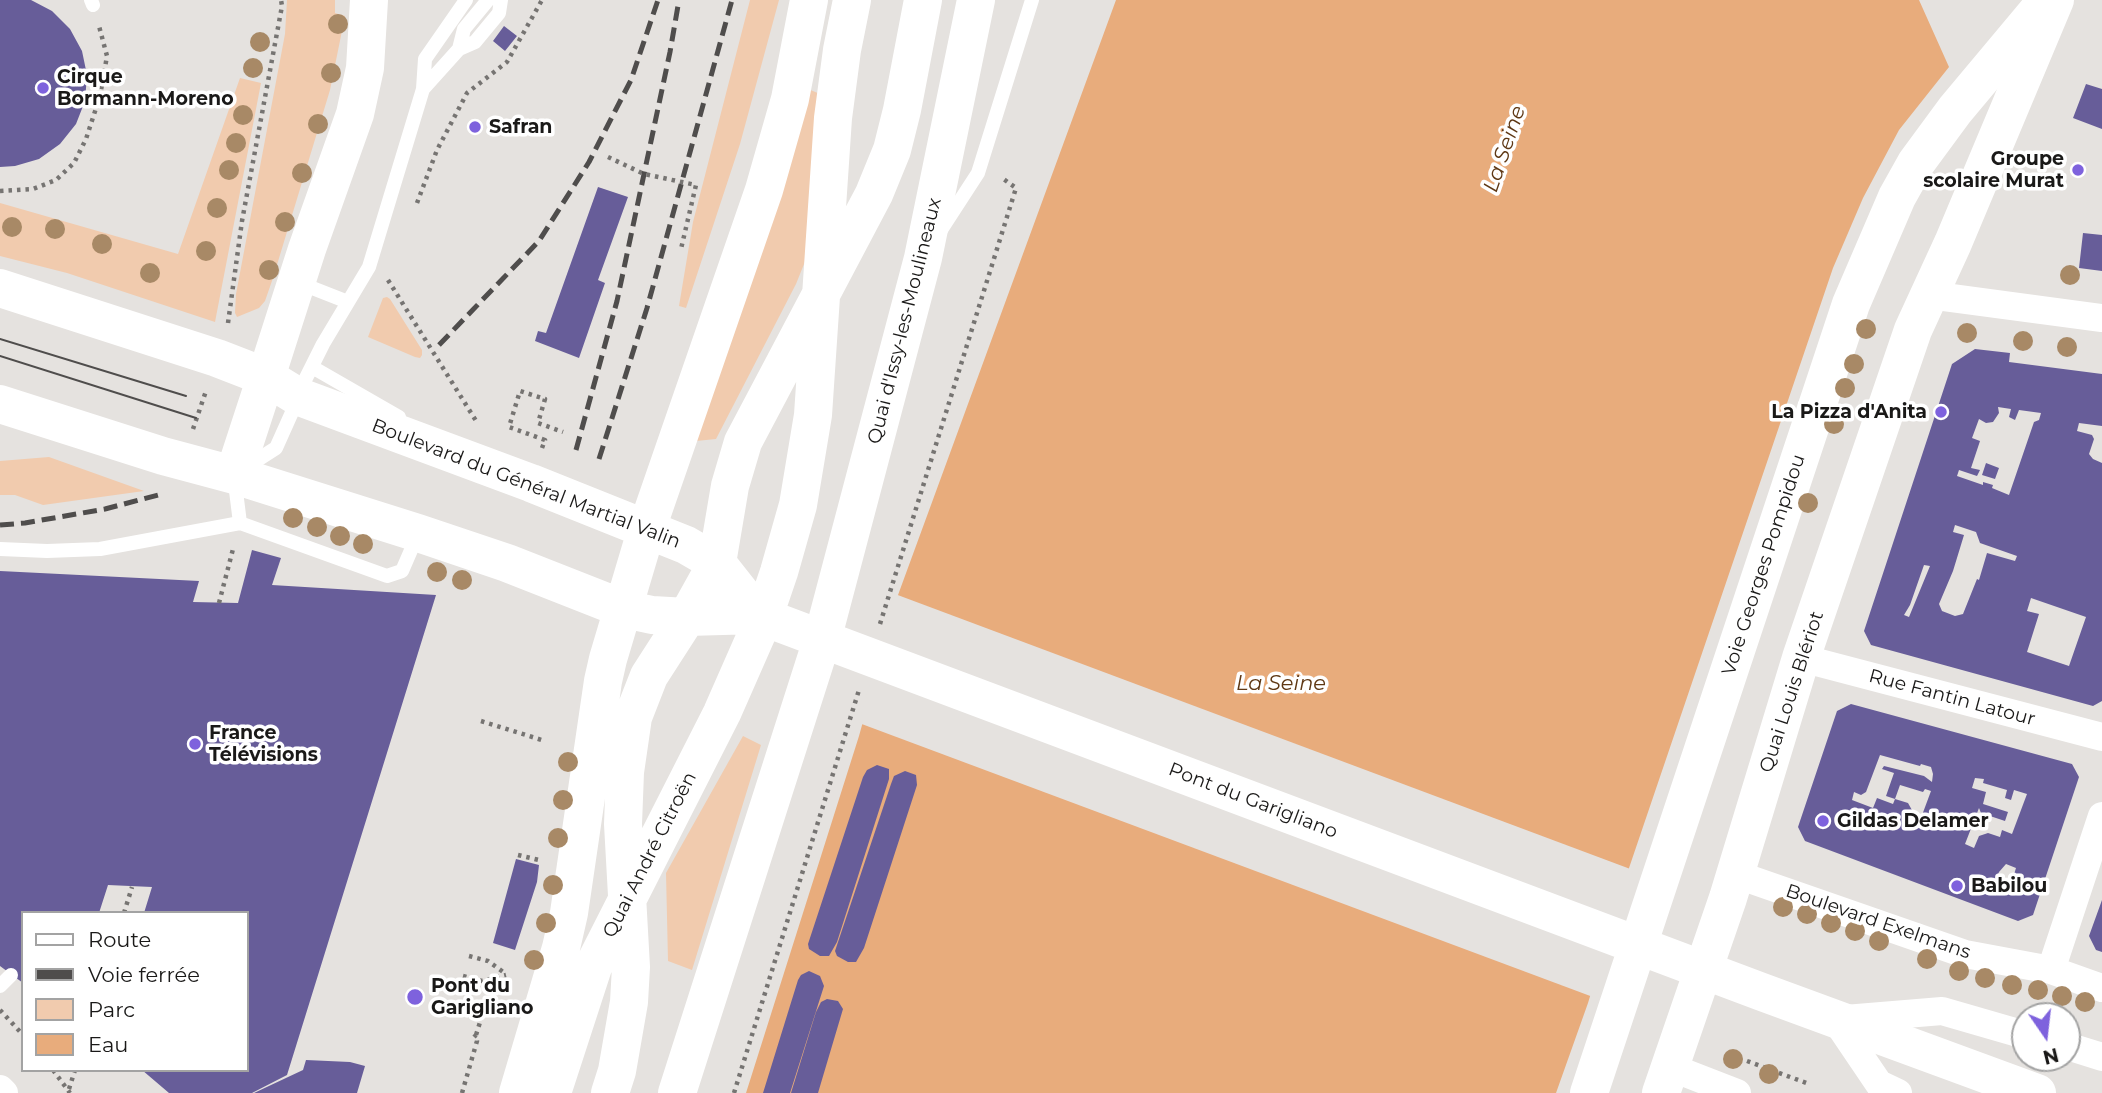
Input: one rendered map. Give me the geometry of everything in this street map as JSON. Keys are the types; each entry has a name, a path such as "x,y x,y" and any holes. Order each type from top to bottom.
{"main road":[{"path":"234,475 292,380 297,282 355,114 365,68 369,0"},
{"path":"518,1093 569,913 603,681 647,528 764,190 790,99 809,0"},
{"path":"0,404 418,533 507,563 624,609 652,615 760,619 779,572 798,505 813,415 833,118 852,0"},
{"path":"610,1093 625,1033 631,967 622,824 625,772 633,717 649,676 687,617 717,563 730,486 743,442 874,194 892,150 923,0"},
{"name":"Quai d'Issy-les-Moulineaux","path":"677,1093 822,640 923,258 976,0"},
{"name":"Voie Georges Pompidou","path":"1589,1093 1851,304 1897,197 1916,163 1955,110 2047,0"},
{"name":"Quai Louis Blériot","path":"1666,1080 1735,874 1801,658 1913,330 1954,243 2055,0"},
{"name":"Boulevard du Général Martial Valin","path":"0,288 292,380 485,466 647,528 686,545 717,563 760,619"},
{"name":"Pont du Garigliano","path":"760,619 1835,1019"},
{"name":"Quai André Citroën","path":"552,1093 593,967 722,713 760,619"},
{"path":"1835,1019 2037,1093"}],"street":[{"path":"1929,295 2102,318"},
{"name":"Rue Fantin Latour","path":"1801,658 2102,737"},
{"path":"2051,970 2102,816"},
{"name":"Boulevard Exelmans","path":"1735,874 1965,954 2051,970 2102,988"},
{"path":"1835,1019 1942,1011 2011,1031"},
{"path":"1835,1019 1880,1084 1898,1093"},
{"path":"2081,1050 2102,1057"},
{"path":"1666,1080 1737,1093"},
{"path":"0,1089 4,1093"}],"lane":[{"path":"292,380 348,302 369,267 423,89 425,59 466,0"},
{"path":"460,48 464,29 488,0"},
{"path":"423,89 460,48 475,42 499,13 501,0"},
{"path":"923,258 978,173 1032,0"},
{"path":"297,282 348,302"},
{"path":"234,475 240,523"},
{"path":"0,550 100,550 240,523 387,576 402,570 418,533"},
{"path":"0,986 11,975"}],"path":[{"path":"226,333 242,221 281,0"},
{"path":"416,206 437,150 467,93 507,62 542,0"},
{"path":"0,191 33,189 56,180 74,163 80,151 100,96 107,56 92,3"},
{"path":"608,158 645,174 696,185 681,249"},
{"path":"386,276 479,426"},
{"path":"190,436 208,383"},
{"path":"542,449 545,440 509,427 520,391 545,399 538,423 563,432"},
{"path":"219,603 240,523"},
{"path":"481,721 545,741"},
{"path":"518,855 540,860"},
{"path":"125,911 132,887"},
{"path":"463,976 482,981 506,975 488,961 469,956"},
{"path":"0,1010 21,1033"},
{"path":"453,1010 481,1019 474,1037 477,1041 462,1093"},
{"path":"1746,1060 1809,1084"},
{"path":"54,1072 69,1092"},
{"path":"69,1092 74,1072"}],"green space":[{"path":"287,0 335,0 335,13 345,16 330,90 265,301 259,308 237,317 236,294 285,34"},
{"path":"750,0 779,0 740,144 686,308 679,306 693,222"},
{"path":"240,78 261,83 215,322 67,273 0,256 0,203 178,254"},
{"path":"808,89 825,96 812,244 796,284 716,439 696,441"},
{"path":"387,297 422,350 420,358 368,337 383,298"},
{"path":"49,457 144,491 43,505 15,495 0,495 0,461"},
{"path":"743,736 761,745 692,970 668,961 666,873"}],"water":[{"name":"La Seine","path":"1116,0 1919,0 1949,67 1899,130 1863,198 1833,268 1629,868 1588,1003 1556,1093 746,1093 859,736 898,595"}],"pier":[{"path":"895,594 1633,870 1593,997 859,723"}],"building":[{"name":"Cirque Bormann-Moreno","path":"0,0 31,0 52,11 70,29 82,51 87,75 85,101 76,124 60,144 39,159 0,167"},
{"path":"504,26 517,36 505,51 493,41"},
{"path":"2086,84 2102,89 2102,129 2073,118"},
{"path":"598,187 628,197 598,280 605,283 579,358 535,341 538,331 546,333"},
{"path":"2083,233 2102,235 2102,271 2079,268"},
{"path":"1975,349 2010,353 2009,362 2102,374 2102,426 2079,423 2077,431 2092,435 2094,439 2089,454 2102,463 2102,701 2093,706 1871,645 1864,631 1952,364","holes":["1998,407 2011,409 2009,417 2015,420 2019,410 2041,413 2039,420 2034,422 2009,495 1992,488 1993,485 1983,482 1983,485 1957,476 1959,470 1977,476 1980,470 1971,468 1980,441 1972,438 1979,419 1986,423 1993,422 1999,413","1955,525 1976,532 1980,543 2017,556 2015,561 1987,553 1979,580 1977,579 1963,614 1955,616 1942,611 1939,604 1964,535 1953,532","1924,565 1930,566 1909,617 1904,615","2031,598 2086,617 2069,666 2027,652 2039,614 2027,611"]},
{"path":"1986,463 1999,468 1995,479 1982,475"},
{"name":"France Télévisions","path":"252,550 281,558 272,585 436,595 287,1075 252,1093 169,1093 144,1072 248,1072 248,911 145,911 152,887 108,885 100,911 21,911 21,982 0,966 0,571 199,581 193,602 238,603"},
{"path":"1851,704 2072,764 2079,777 2033,915 2018,921 1805,841 1798,827 1837,711","holes":["1880,755 1931,767 1932,782 1924,776 1884,766 1882,769 1894,773 1886,796 1895,799 1893,804 1877,798 1873,808 1852,800 1854,792 1861,795 1866,792","1975,778 1984,779 1983,783 2007,790 2005,798 2011,800 2014,790 2027,794 2012,834 2002,830 2000,837 1988,833 1979,836 1974,848 1965,844 1979,808 1981,813 2005,821 2008,812 1983,804 1986,792 1972,788","1900,785 1923,792 1925,789 1931,791 1918,826 1909,823 1913,812 1908,803 1895,799","2006,864 2016,868 2011,884 1996,879"]},
{"path":"877,765 889,769 889,779 837,942 829,956 820,956 809,949 808,944 863,777 867,770"},
{"path":"905,771 916,775 917,785 864,948 856,962 848,962 837,956 835,951 894,776"},
{"path":"516,859 539,865 537,882 515,950 493,943"},
{"path":"2102,900 2102,952 2096,950 2089,936"},
{"path":"809,971 820,976 824,986 790,1093 763,1093 798,980"},
{"path":"827,999 838,1001 843,1009 818,1093 791,1093 816,1012 821,1002"},
{"path":"306,1060 350,1062 365,1066 357,1093 254,1093 303,1070"}],"tram line":[{"path":"0,339 186,396"},
{"path":"0,356 196,418"}],"railway":[{"path":"439,345 539,241 589,162 631,80 658,0"},
{"path":"576,450 617,301 679,0"},
{"path":"599,459 647,308 732,0"},
{"path":"0,525 105,509 162,494"}],"place":[{"name":"Cirque Bormann-Moreno","path":"43,88"},
{"name":"Safran","path":"475,127"},
{"name":"Groupe scolaire Murat","path":"2078,170"},
{"name":"La Pizza d'Anita","path":"1941,412"},
{"name":"France Télévisions","path":"195,744"},
{"name":"Gildas Delamer","path":"1823,821"},
{"name":"Babilou","path":"1957,886"},
{"name":"Pont du Garigliano","path":"415,997"}]}
